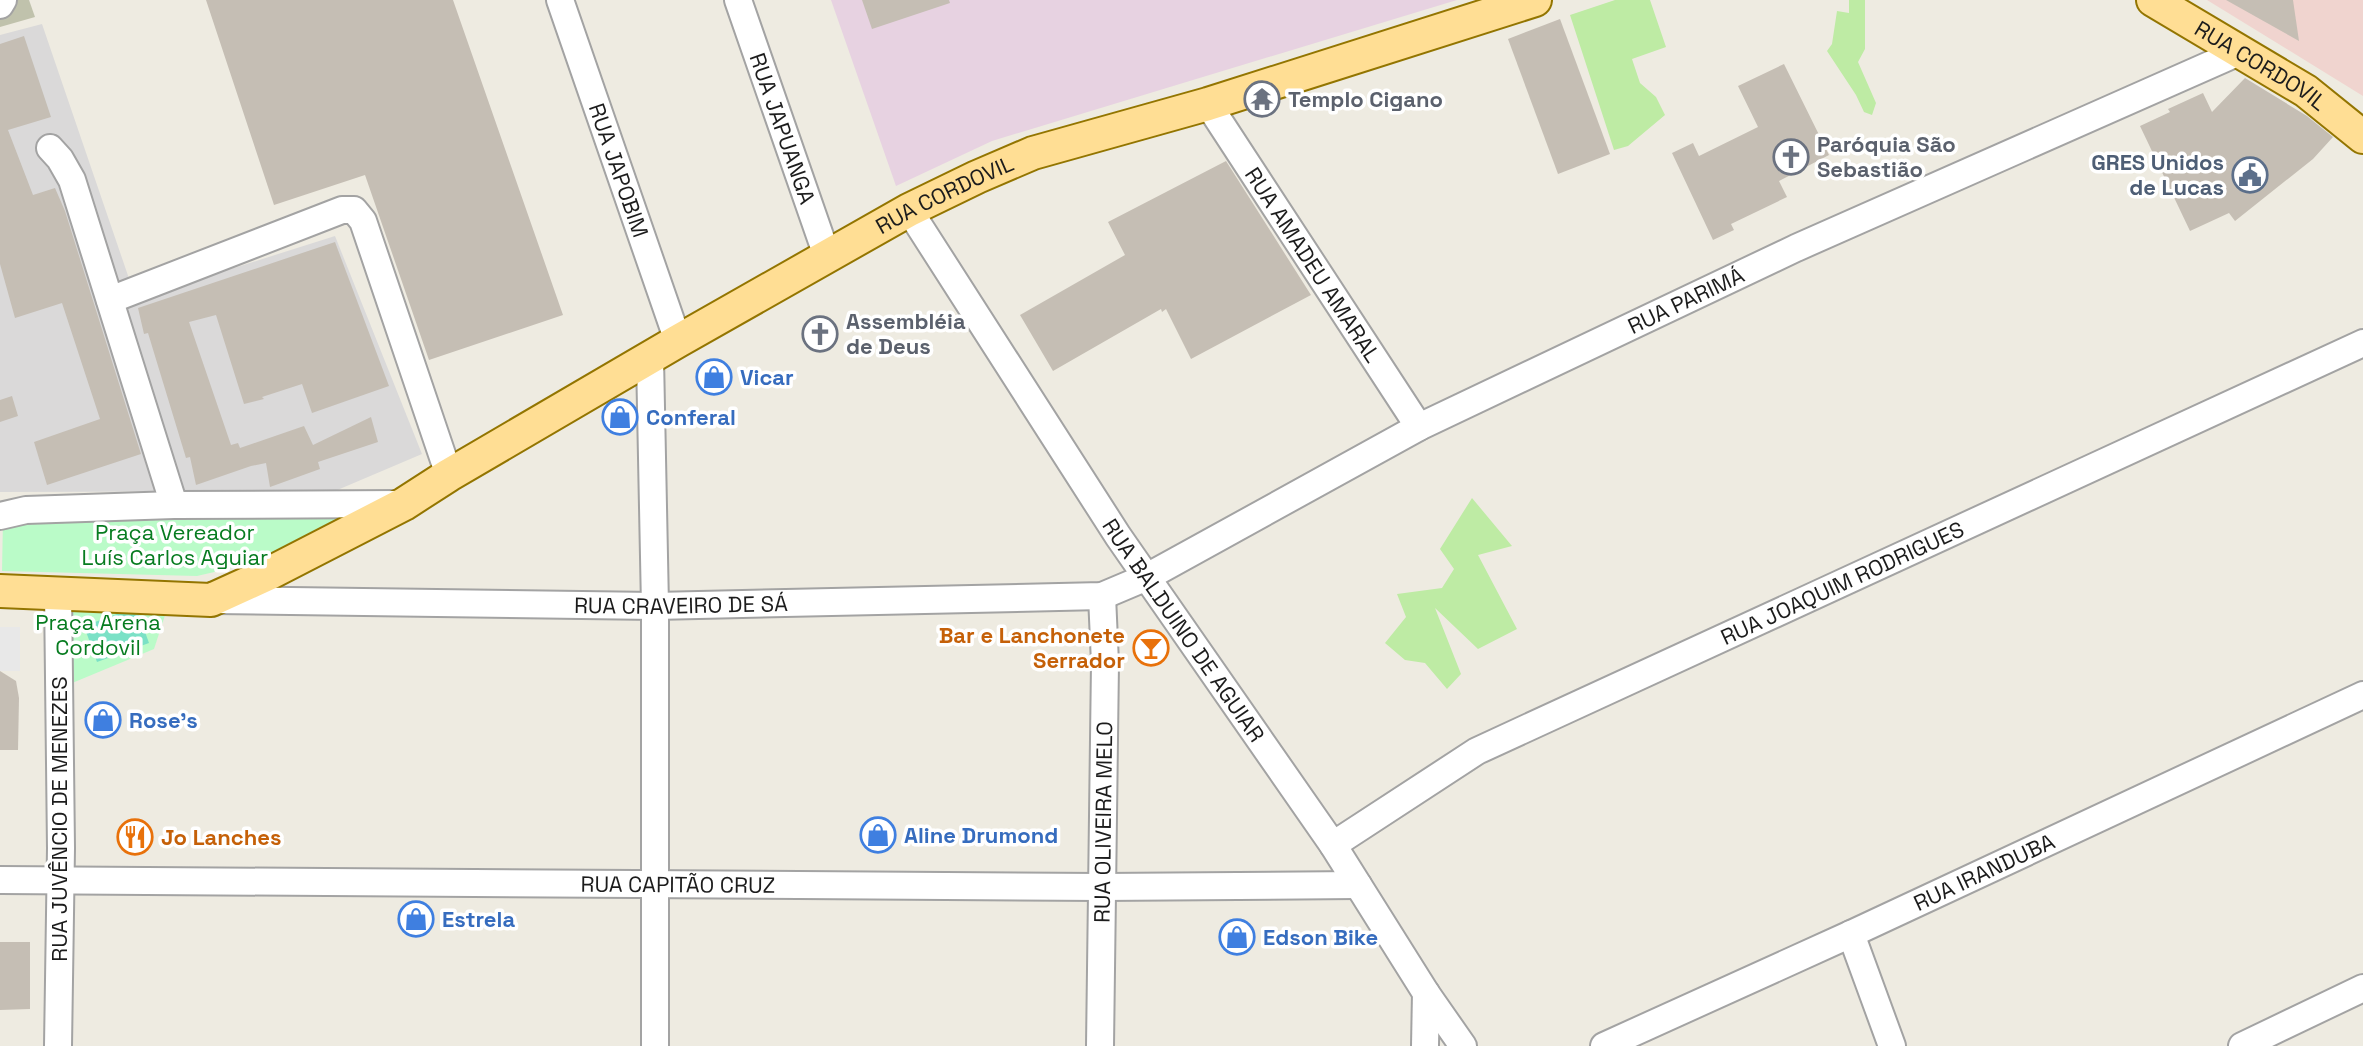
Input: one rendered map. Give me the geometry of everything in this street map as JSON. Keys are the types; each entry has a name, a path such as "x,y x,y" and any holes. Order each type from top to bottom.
{"main road":[{"name":"RUA CORDOVIL","path":"0,591 211,600 404,504 678,341 909,210 1033,153 1208,104 1535,0"},
{"name":"RUA CORDOVIL","path":"2165,4 2306,91 2361,131"}],"street":[{"name":"RUA JAPOBIM","path":"560,0 678,341"},
{"name":"RUA JAPUANGA","path":"738,0 827,256"},
{"name":"RUA PARIMÁ","path":"1147,577 1419,427 1796,248 2239,52"},
{"name":"RUA AMADEU AMARAL","path":"1208,104 1419,427"},
{"path":"50,148 72,180 174,505"},
{"path":"110,300 342,210 354,210 363,221 449,475"},
{"name":"RUA BALDUINO DE AGUIAR","path":"909,210 1147,577 1333,845 1463,1046"},
{"name":"RUA JOAQUIM RODRIGUES","path":"1333,845 1477,751 2363,343"},
{"path":"650,358 655,606 655,1046"},
{"path":"0,516 26,510 174,505 404,504"},
{"name":"RUA CRAVEIRO DE SÁ","path":"211,600 655,606 1102,596 1147,577"},
{"name":"RUA JUVÊNCIO DE MENEZES","path":"58,592 61,880 58,1046"},
{"name":"RUA OLIVEIRA MELO","path":"1100,1046 1105,663 1102,596"},
{"name":"RUA IRANDUBA","path":"1604,1046 2363,695"},
{"name":"RUA CAPITÃO CRUZ","path":"0,880 1102,887 1358,885"},
{"path":"1851,934 1892,1046"},
{"path":"2242,1046 2363,988"},
{"path":"1425,1046 1426,993"}],"shaded area":[{"path":"0,0 29,0 35,17 0,27"},
{"path":"831,0 1457,0 992,141 896,186"},
{"path":"2207,0 2363,0 2363,96"},
{"path":"42,24 136,299 335,236 422,454 335,491 0,492 0,35"},
{"path":"0,627 20,627 20,671 0,671"}],"green space":[{"path":"1615,0 1650,0 1666,47 1632,59 1640,83 1656,97 1665,115 1628,146 1614,150 1570,15"},
{"path":"1849,0 1865,0 1865,49 1858,62 1876,103 1872,115 1864,112 1827,51 1832,44 1837,11 1849,13"},
{"path":"1472,498 1512,546 1478,555 1517,629 1478,649 1435,608 1461,674 1447,689 1425,663 1405,660 1385,643 1406,617 1397,594 1442,588 1454,569 1440,549"},
{"name":"Praça Vereador Luís Carlos Aguiar","path":"348,513 249,564 197,576 2,571 3,520"},
{"name":"Praça Arena Cordovil","path":"64,598 169,603 154,649 65,686"},
{"path":"136,607 149,643 97,662 84,626"}],"building":[{"path":"206,0 453,0 563,315 429,360 365,175 274,205"},
{"path":"862,0 949,0 950,3 872,29"},
{"path":"2226,0 2293,0 2299,41"},
{"path":"1560,19 1610,154 1558,174 1508,39"},
{"path":"24,36 51,117 8,130 33,195 55,188 65,211 141,454 47,485 34,442 100,419 62,303 15,318 0,264 0,44"},
{"path":"1784,64 1829,155 1779,181 1787,197 1731,224 1734,230 1713,240 1672,153 1693,143 1699,156 1758,127 1738,86"},
{"name":"GRES Unidos de Lucas","path":"2245,78 2307,116 2333,137 2313,159 2235,221 2229,213 2190,231 2140,126 2203,93 2212,112"},
{"path":"1226,161 1311,295 1191,359 1166,309 1162,312 1161,309 1053,371 1020,315 1125,255 1108,222"},
{"path":"335,242 389,386 312,413 302,384 244,404 216,315 189,322 231,445 238,443 240,448 304,426 313,445 371,417 378,442 318,462 320,469 270,487 266,463 196,485 190,457 186,458 138,308"},
{"path":"12,396 18,416 0,422 0,400"},
{"path":"0,671 16,681 19,698 18,750 0,750"},
{"path":"0,942 30,942 30,1009 0,1010"}],"place":[{"name":"Templo Cigano","path":"1262,99"},
{"name":"Paróquia São Sebastião","path":"1791,157"},
{"name":"GRES Unidos de Lucas","path":"2250,175"},
{"name":"Assembléia de Deus","path":"820,334"},
{"name":"Vicar","path":"714,377"},
{"name":"Conferal","path":"620,417"},
{"name":"Bar e Lanchonete Serrador","path":"1151,648"},
{"name":"Rose's","path":"103,720"},
{"name":"Aline Drumond","path":"878,835"},
{"name":"Jo Lanches","path":"135,837"},
{"name":"Estrela","path":"416,919"},
{"name":"Edson Bike","path":"1237,937"}]}
